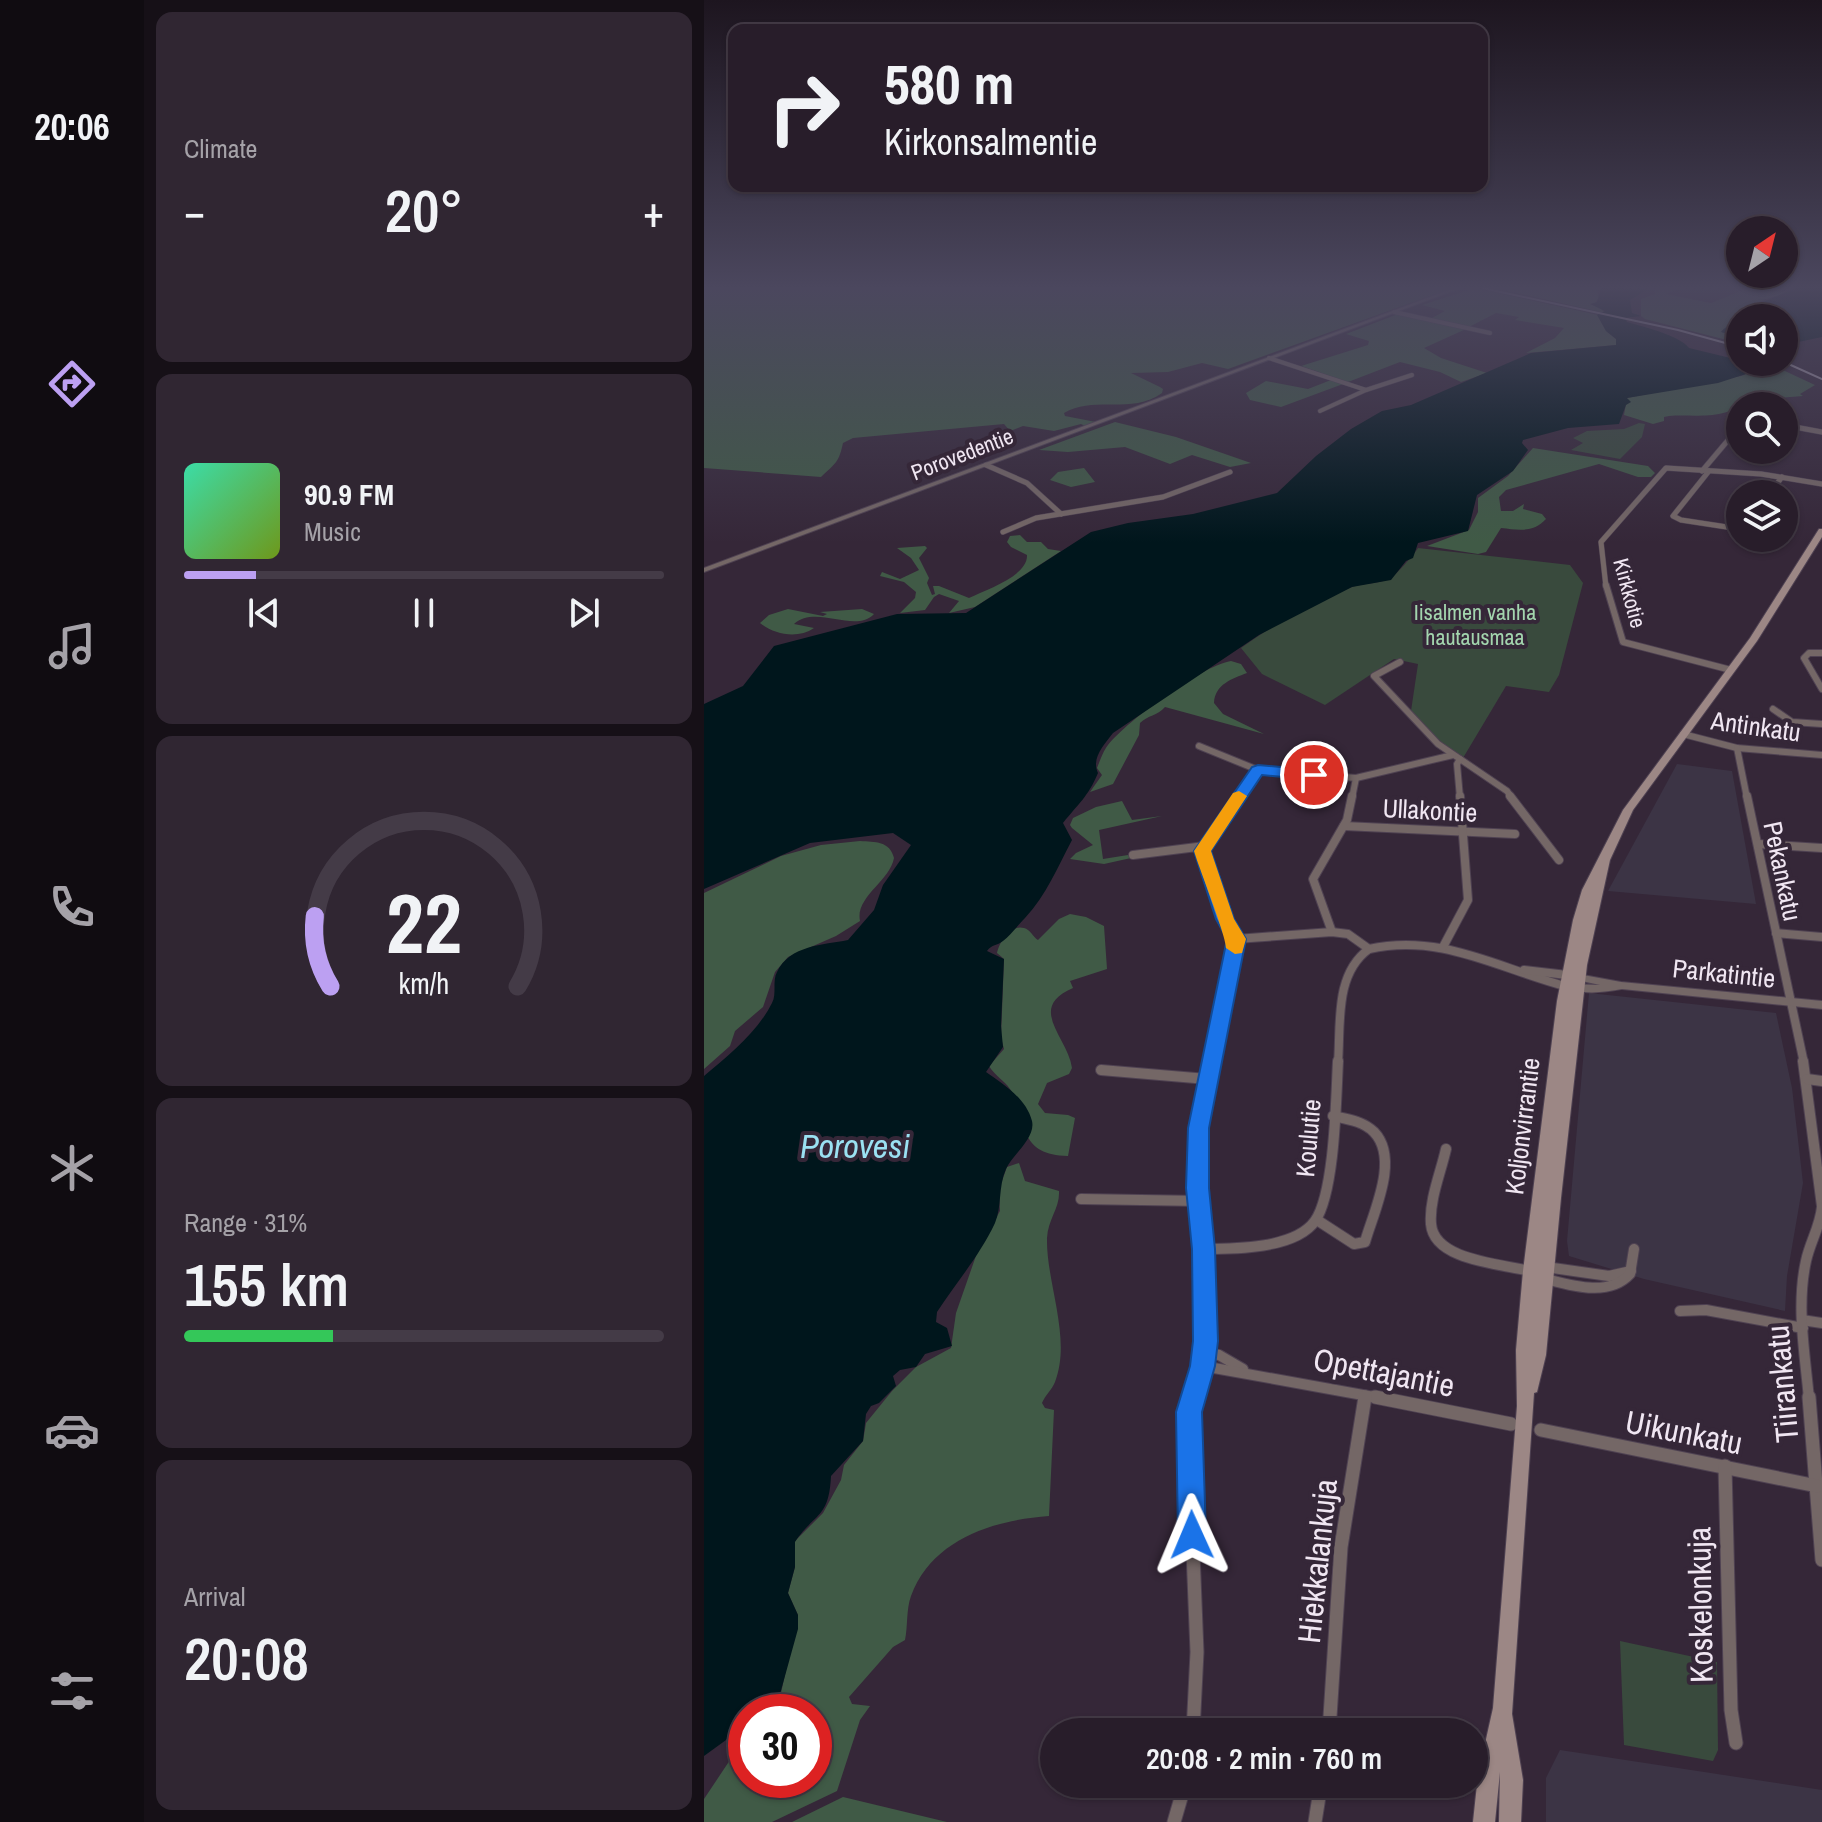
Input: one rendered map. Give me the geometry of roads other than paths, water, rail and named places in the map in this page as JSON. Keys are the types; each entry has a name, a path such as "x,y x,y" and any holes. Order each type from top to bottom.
{"main road":[{"name":"Koljonvirrantie","path":"1503,1708 1526,1406 1524,1350 1531,1271 1573,981 1604,860 1628,810 1731,670 1822,531"},
{"name":"Koljonvirrantie","path":"1526,1406 1538,1355 1573,981"},
{"path":"1484,1822 1489,1775 1503,1708"},
{"path":"1503,1708 1512,1780 1510,1822"}],"street":[{"name":"Porovedentie","path":"704,570 1229,373"},
{"path":"1315,373 1366,390"},
{"path":"1320,411 1366,390 1412,375"},
{"path":"1798,428 1822,432"},
{"path":"1726,445 1673,514 1675,517 1726,526"},
{"path":"986,465 1027,483 1061,514"},
{"name":"Kirkkotie","path":"1706,471 1666,468 1600,546 1623,642 1731,670"},
{"path":"1706,471 1820,483 1822,474"},
{"path":"1003,532 1036,518 1163,497 1230,472"},
{"path":"1822,653 1809,653 1804,658 1822,689"},
{"path":"1400,662 1374,676 1422,730 1507,791 1559,860"},
{"path":"1773,709 1792,722 1822,724"},
{"name":"Antinkatu","path":"1683,734 1737,748 1822,755"},
{"path":"1199,746 1258,770 1356,778 1457,757"},
{"name":"Pekankatu","path":"1737,748 1790,1002"},
{"path":"1443,947 1468,900 1457,757"},
{"path":"1194,1718 1198,1652 1189,1412 1205,1352 1197,1145 1207,1079 1236,939 1225,919 1203,858 1205,846 1258,770"},
{"path":"1332,932 1313,879 1344,826 1356,778"},
{"name":"Ullakontie","path":"1344,826 1515,834"},
{"path":"1758,844 1822,848"},
{"path":"1133,855 1205,846"},
{"path":"1236,939 1332,932 1348,934 1369,949 1405,941 1443,947 1500,967 1573,981"},
{"path":"1776,933 1822,937"},
{"name":"Koulutie","path":"1317,1220 1324,1198 1345,980 1355,959 1369,949"},
{"name":"Parkatintie","path":"1573,981 1605,989 1621,985 1822,1005"},
{"name":"Tiirankatu","path":"1790,1002 1807,1079 1822,1213 1805,1268 1803,1324 1822,1560"},
{"path":"1101,1070 1207,1079"},
{"path":"1807,1079 1822,1081"},
{"path":"1203,1249 1264,1244 1288,1238 1303,1232 1317,1220 1354,1244 1365,1242 1386,1154 1382,1140 1370,1128 1356,1120 1333,1116"},
{"path":"1446,1149 1431,1226 1435,1239 1455,1254 1611,1286 1624,1281 1632,1271 1634,1249"},
{"path":"1081,1199 1201,1201"},
{"path":"1680,1311 1706,1310 1803,1324 1822,1323"},
{"name":"Opettajantie","path":"1205,1352 1219,1355 1248,1372"},
{"name":"Opettajantie","path":"1203,1366 1248,1372 1511,1424"},
{"name":"Hiekkalankuja","path":"1330,1718 1341,1547 1365,1397"},
{"name":"Uikunkatu","path":"1541,1430 1817,1486"},
{"name":"Koskelonkuja","path":"1725,1466 1731,1710 1736,1743"},
{"path":"1174,1822 1181,1798"},
{"path":"1315,1822 1319,1798"}],"water":[{"name":"Porovesi","path":"1485,373 1726,373 1726,376 1740,376 1718,383 1627,398 1631,402 1626,405 1619,424 1568,428 1523,440 1528,450 1513,471 1477,495 1468,531 1418,543 1413,558 1406,561 1391,580 1352,587 1259,635 1113,733 1102,747 1097,757 1098,773 1094,781 1063,823 1072,840 1040,900 1003,941 987,951 1004,959 1003,1047 986,1072 1025,1105 1032,1127 1027,1140 1006,1169 997,1217 989,1235 937,1312 936,1322 947,1328 952,1346 925,1354 916,1367 900,1370 893,1376 896,1386 879,1403 871,1406 866,1414 863,1441 831,1476 824,1508 795,1542 795,1567 788,1593 798,1615 798,1629 780,1694 728,1694 728,1737 704,1756 704,1076 742,1043 766,1014 773,999 776,976 783,963 799,951 848,940 874,910 883,885 911,845 893,833 810,843 704,889 704,704 743,686 774,646 897,614 966,613 1091,532 1128,523 1193,514 1277,493 1316,456 1351,429 1382,411 1411,405"}],"railway":[{"path":"1809,373 1822,379"}],"park label":[{"name":"Iisalmen vanha hautausmaa","path":"1475,624"}]}
